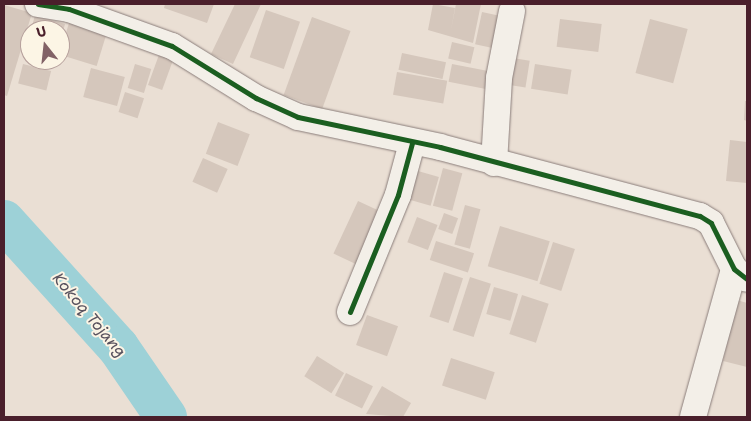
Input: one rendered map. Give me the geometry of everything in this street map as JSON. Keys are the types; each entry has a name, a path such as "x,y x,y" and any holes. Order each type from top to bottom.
{"street":[{"path":"38,4 69,9 172,46 278,110 700,216 711,223 740,274 693,417"},
{"path":"494,163 499,78 512,11"},
{"path":"350,312 398,195 412,143"}],"building":[{"path":"165,4 214,4 207,23 164,8"},
{"path":"235,4 261,4 233,64 211,54"},
{"path":"433,4 455,8 451,30 456,4 481,4 473,43 428,30"},
{"path":"4,5 32,13 30,20 20,20 20,53 7,96 4,95"},
{"path":"266,10 300,22 284,69 250,57"},
{"path":"482,12 501,16 494,48 475,44"},
{"path":"35,15 52,20 34,20"},
{"path":"312,17 351,31 322,109 284,95"},
{"path":"560,19 602,24 598,52 557,47"},
{"path":"650,19 688,29 673,83 636,73"},
{"path":"70,23 106,34 97,66 70,58"},
{"path":"452,42 474,47 471,64 448,59"},
{"path":"160,52 174,57 162,90 148,85"},
{"path":"402,53 446,62 442,79 398,70"},
{"path":"506,57 530,61 525,87 502,84"},
{"path":"135,64 151,69 144,93 128,88"},
{"path":"452,64 493,72 490,90 449,82"},
{"path":"535,64 572,70 568,94 531,89"},
{"path":"91,68 125,77 117,106 83,97"},
{"path":"22,70 51,71 46,90 18,83"},
{"path":"397,72 447,81 443,104 393,95"},
{"path":"125,92 144,98 138,118 119,112"},
{"path":"745,101 747,101 747,121 744,120"},
{"path":"218,122 250,134 238,166 206,154"},
{"path":"730,140 747,142 747,183 726,181"},
{"path":"203,158 228,169 217,193 192,182"},
{"path":"443,168 462,173 452,211 433,206"},
{"path":"411,169 439,177 431,206 403,198"},
{"path":"358,201 386,214 362,267 333,254"},
{"path":"465,205 480,209 470,249 454,245"},
{"path":"444,213 458,218 452,234 438,229"},
{"path":"417,217 438,225 428,250 407,242"},
{"path":"500,226 550,241 537,281 488,266"},
{"path":"436,241 474,253 468,272 430,260"},
{"path":"553,242 575,249 561,291 539,284"},
{"path":"444,272 463,278 448,323 429,317"},
{"path":"470,277 491,284 474,337 453,330"},
{"path":"494,287 518,294 510,321 486,314"},
{"path":"522,295 549,304 536,343 509,334"},
{"path":"737,300 747,303 747,367 723,361"},
{"path":"367,315 398,326 387,356 356,345"},
{"path":"317,356 344,373 331,393 304,376"},
{"path":"451,358 495,372 486,400 442,386"},
{"path":"346,373 373,386 362,409 335,395"},
{"path":"382,386 411,403 403,417 366,414"}],"waterway":[{"name":"Kokoq Tojang","path":"4,221 118,347 166,417"}],"cycle path":[{"path":"38,4 69,9 172,46 256,98 298,117 440,147 700,216 711,223 734,269 747,279"},
{"path":"350,312 398,195 412,143"}]}
